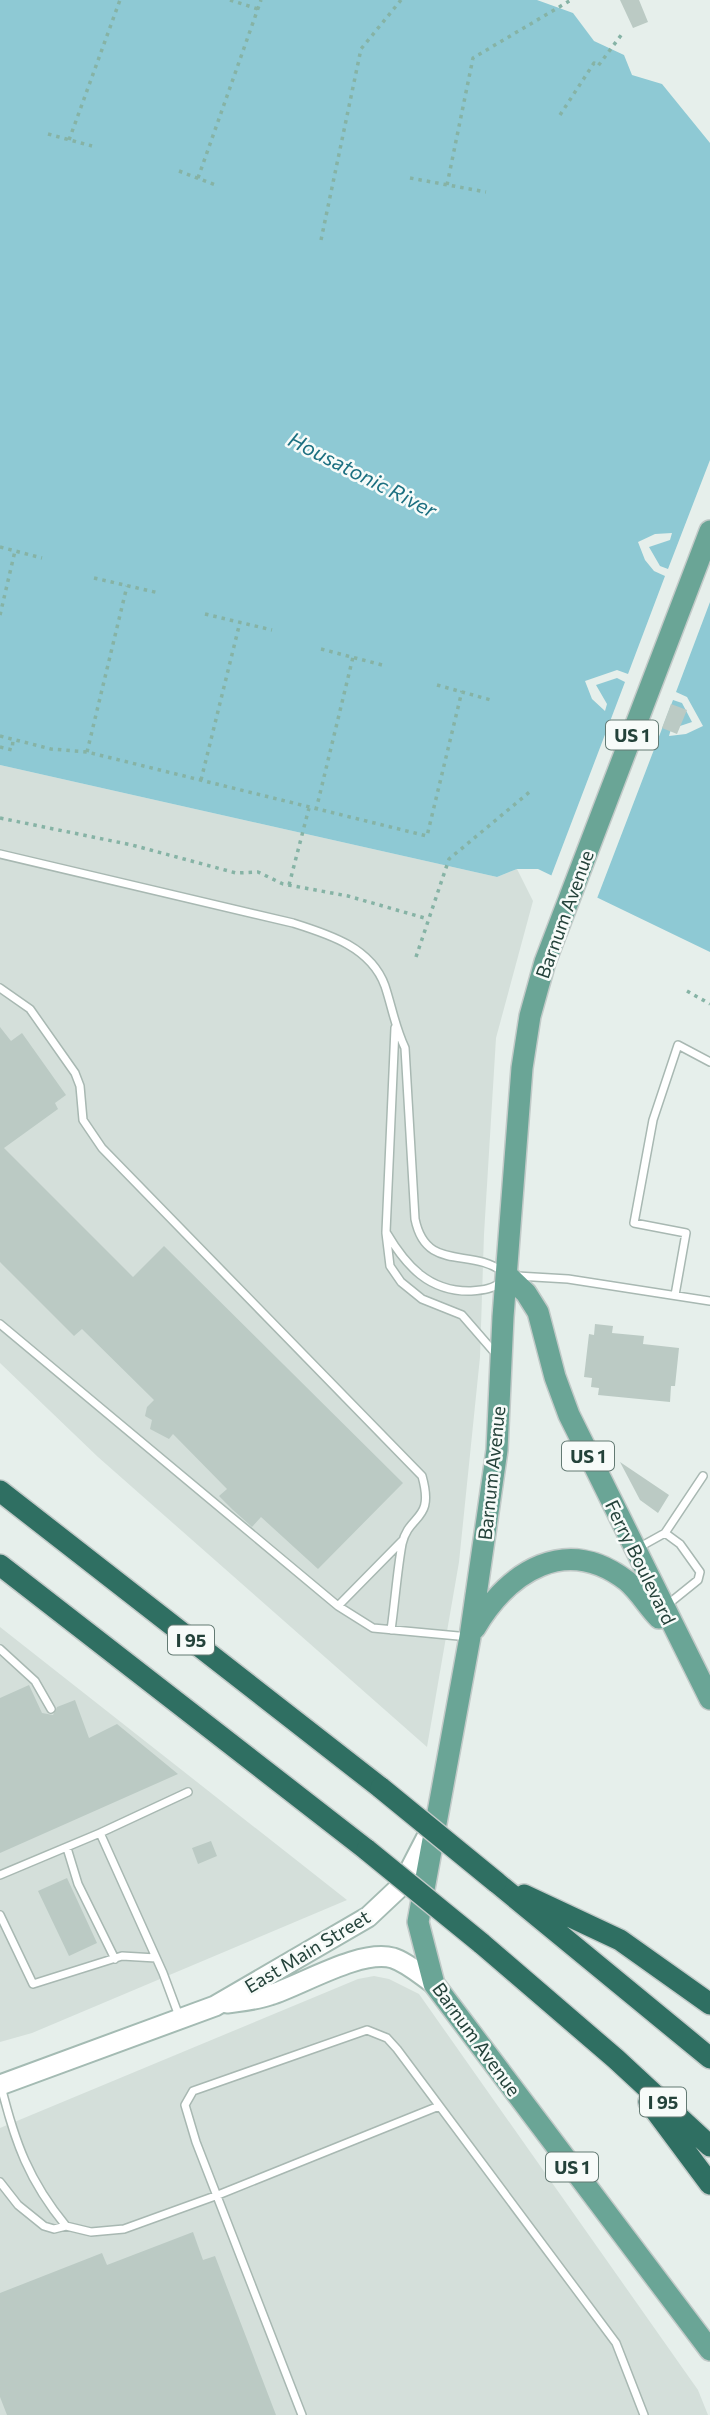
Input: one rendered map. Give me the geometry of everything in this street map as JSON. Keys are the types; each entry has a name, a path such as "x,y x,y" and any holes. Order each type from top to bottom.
{"highway":[{"name":"I 95","path":"0,1491 381,1788 710,2058"},
{"name":"I 95","path":"0,1565 367,1850 481,1943 616,2059 710,2146"},
{"path":"496,1882 620,1940 710,2004"},
{"path":"616,2059 710,2184"}],"main road":[{"name":"Barnum Avenue","path":"710,531 534,998 526,1040 507,1275 497,1450 470,1637 418,1922 434,1984 710,2350"},
{"name":"Ferry Boulevard","path":"507,1275 526,1293 538,1312 555,1377 569,1415 634,1551 710,1699"},
{"path":"470,1637 493,1601 513,1581 539,1565 567,1559 597,1564 623,1578 677,1637"},
{"name":"East Main Street","path":"0,2084 215,2006 368,1917 402,1885 436,1818"},
{"name":"East Main Street","path":"215,2006 269,1996 309,1978 374,1957 398,1961 434,1984"}],"lane":[{"path":"0,854 329,934 344,942 374,966 385,986 395,1027 405,1048 415,1219 420,1235 438,1254 491,1263 507,1275 568,1279 710,1301"},
{"path":"0,988 30,1009 75,1073 80,1086 82,1117 102,1148 422,1476 428,1496 423,1513 403,1540 338,1606"},
{"path":"395,1027 386,1232 390,1266 401,1282 422,1299 462,1315 501,1360"},
{"path":"675,1296 686,1233 634,1223 653,1120 678,1045 710,1062"},
{"path":"386,1232 401,1258 435,1285 457,1291 483,1290 497,1286 507,1275"},
{"path":"0,1324 338,1606 373,1628 470,1637"},
{"path":"634,1551 665,1533 703,1476"},
{"path":"664,1607 698,1580 700,1572 680,1544 665,1533"},
{"path":"391,1630 403,1540"},
{"path":"0,1650 35,1681 51,1709"},
{"path":"0,1875 188,1792"},
{"path":"100,1833 156,1958 180,2020"},
{"path":"67,1847 78,1884 115,1959"},
{"path":"0,1915 33,1984 115,1959 156,1958"},
{"path":"302,2415 186,2115 187,2098 193,2091 367,2030 387,2038 616,2343 643,2415"},
{"path":"0,2084 28,2172 66,2226"},
{"path":"0,2182 18,2205 38,2222 54,2229 66,2226 92,2232 124,2229 218,2196 439,2106"}],"path":[{"path":"69,140 120,0"},
{"path":"230,0 258,9"},
{"path":"198,178 261,0"},
{"path":"321,240 361,50 401,0"},
{"path":"447,185 473,58 571,0"},
{"path":"560,115 594,63 598,66 622,34"},
{"path":"48,134 92,146"},
{"path":"178,171 218,186"},
{"path":"410,178 485,192"},
{"path":"0,547 42,558"},
{"path":"0,615 15,551"},
{"path":"94,578 159,593"},
{"path":"87,752 127,586"},
{"path":"205,614 272,630"},
{"path":"201,781 240,622"},
{"path":"321,649 386,666"},
{"path":"316,810 353,657"},
{"path":"436,685 491,700"},
{"path":"0,736 51,749 87,752 427,836 462,691"},
{"path":"0,747 12,750 13,740"},
{"path":"416,957 449,859 532,790"},
{"path":"289,885 309,808"},
{"path":"0,818 132,845 208,866 222,867 236,873 258,872 289,885 348,896 428,919"},
{"path":"687,991 710,1004"}],"shaded area":[{"path":"0,765 497,877 517,869 533,901 496,1038 484,1234 480,1357 459,1562 427,1747 98,1457 0,1363"},
{"path":"0,1627 347,1900 32,2033 0,2042"},
{"path":"374,1976 389,1979 419,1994 698,2390 708,2415 0,2415 0,2128 358,1979"}],"water":[{"name":"Housatonic River","path":"0,0 537,0 573,13 594,41 624,55 632,75 662,84 710,143 710,952 538,869 517,869 497,877 0,765"}],"pier":[{"path":"710,460 710,602 676,692 687,697 703,726 686,734 669,736 671,729 692,722 682,703 673,700 596,901 550,879 625,682 617,678 596,685 607,704 605,711 592,699 585,681 617,670 628,674 665,576 654,571 645,560 638,542 655,534 672,533 670,540 649,547 660,566 668,569"}],"building":[{"path":"620,0 639,0 648,22 633,28"},
{"path":"671,704 687,710 677,734 662,728"},
{"path":"0,1027 11,1041 22,1033 66,1095 55,1103 58,1109 4,1148 133,1277 164,1246 403,1483 318,1569 261,1517 252,1527 233,1510 219,1496 227,1489 173,1434 169,1439 150,1429 152,1420 145,1416 147,1407 154,1400 82,1329 74,1336 0,1262"},
{"path":"595,1324 613,1326 612,1333 644,1336 643,1344 679,1348 675,1386 671,1386 670,1402 598,1395 599,1388 591,1387 592,1378 584,1377 589,1334 594,1335"},
{"path":"620,1462 669,1495 658,1513 640,1500"},
{"path":"29,1685 42,1713 53,1715 57,1707 75,1700 89,1738 117,1724 178,1774 0,1853 0,1698"},
{"path":"211,1841 217,1856 198,1864 192,1848"},
{"path":"67,1878 97,1943 69,1956 38,1891"},
{"path":"193,2232 203,2260 215,2256 276,2415 7,2415 0,2397 0,2293 102,2253 107,2265"}]}
